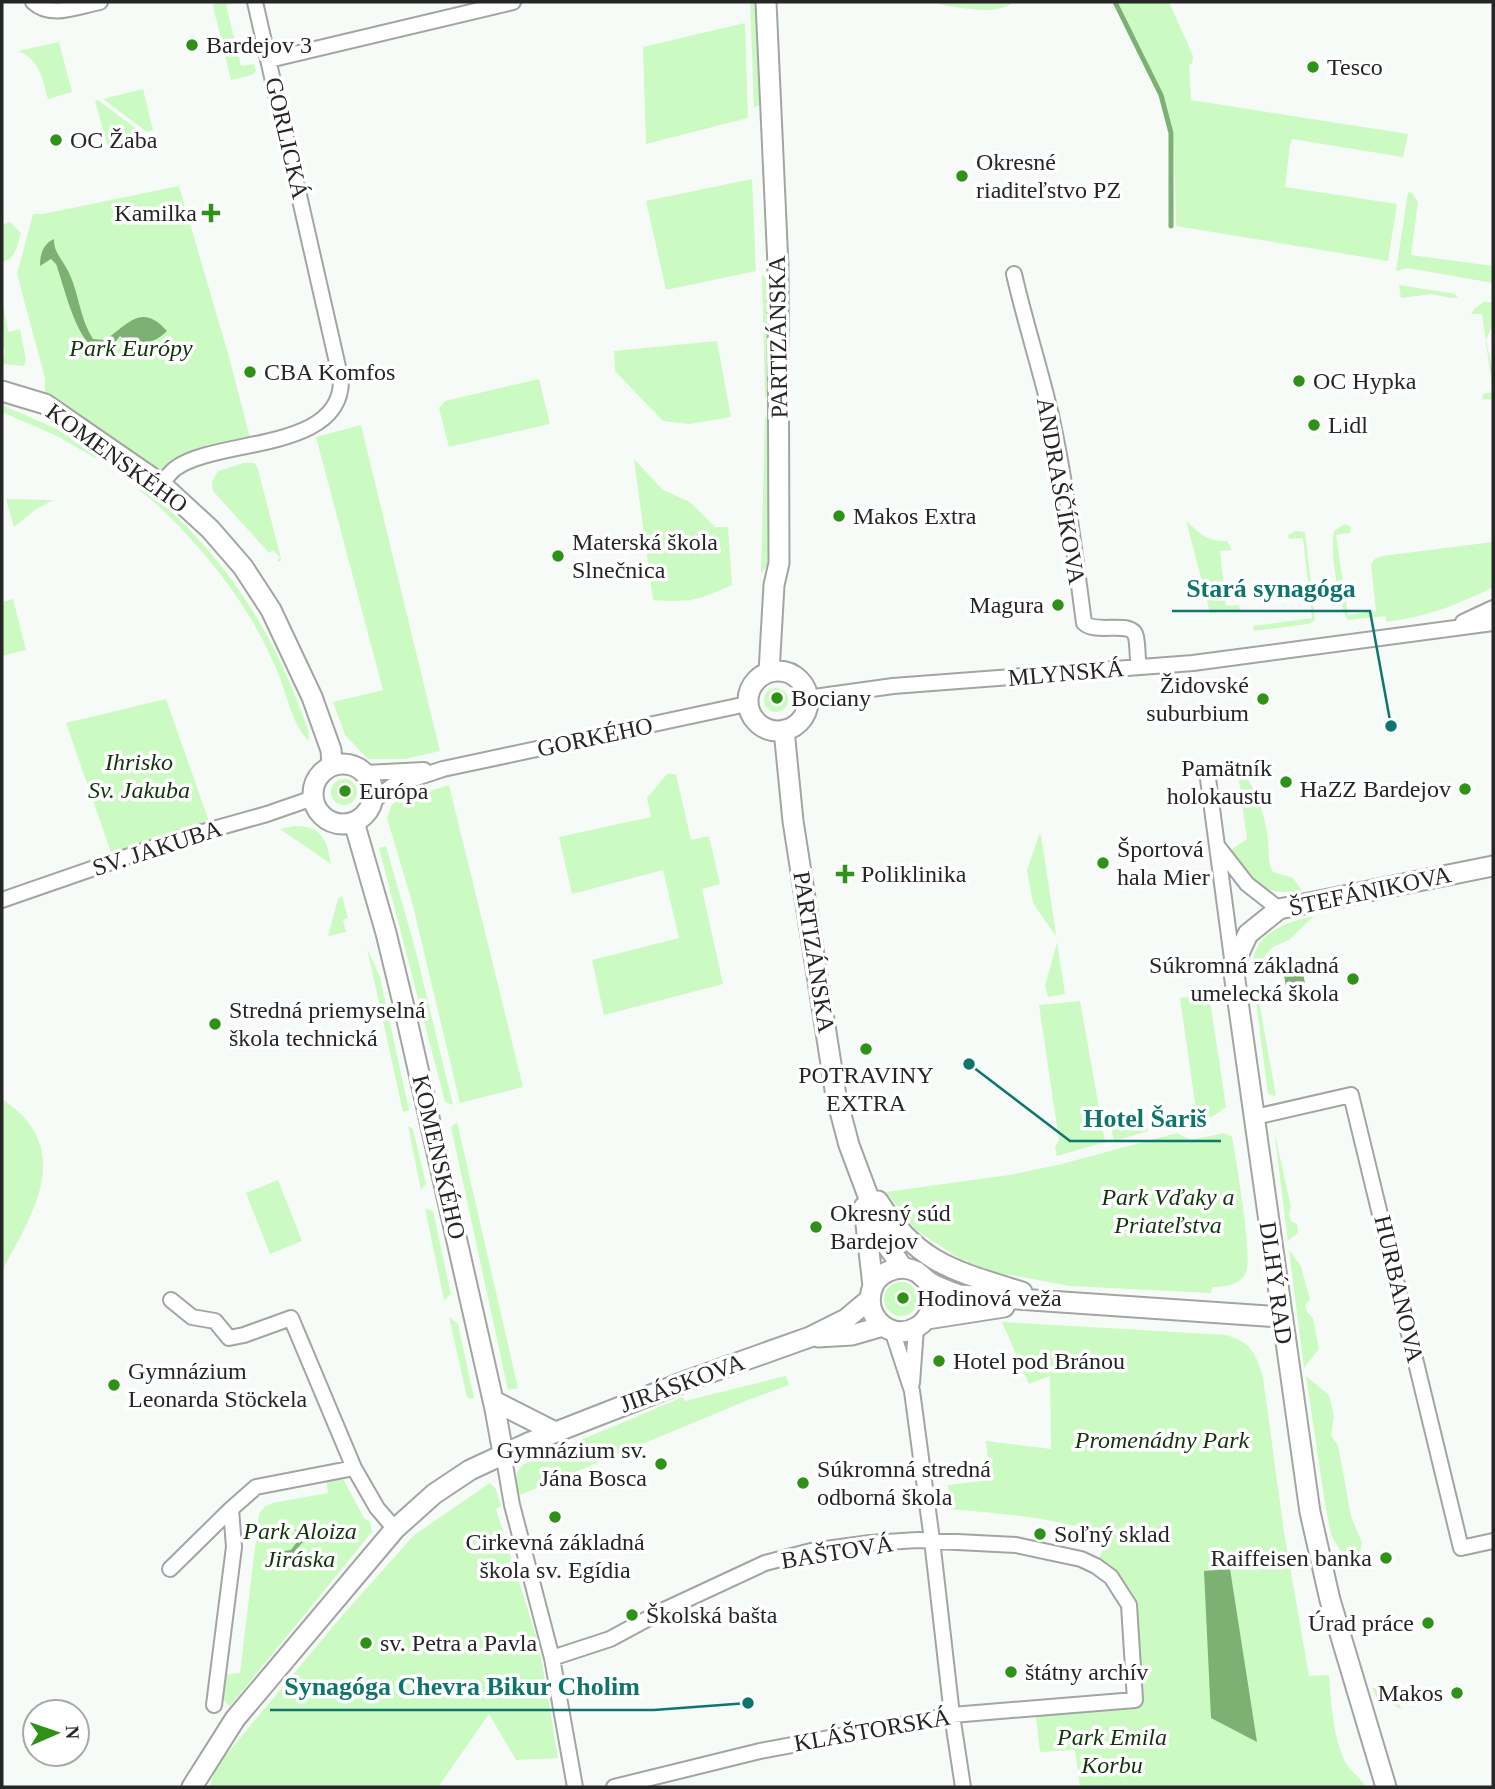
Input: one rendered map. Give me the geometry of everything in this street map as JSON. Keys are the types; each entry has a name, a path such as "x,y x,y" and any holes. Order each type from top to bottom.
{"street":[{"path":"33,2 41,9 57,11 100,2"},
{"path":"255,2 269,60"},
{"name":"GORLICKÁ","path":"161,484 176,468 202,457 291,436 322,419 335,406 341,392 341,380 269,60 513,2"},
{"name":"PARTIZÁNSKA","path":"766,2 779,313 779,563 774,585 769,672"},
{"name":"ANDRAŠČÍKOVA","path":"1014,274 1051,414 1071,526 1084,623 1093,629 1127,628 1133,631 1136,636 1139,666"},
{"name":"KOMENSKÉHO","path":"2,391 45,404 161,484 218,538 243,567 271,610 312,697 331,750 332,765"},
{"name":"MLYNSKÁ","path":"1449,629 1493,608"},
{"name":"MLYNSKÁ","path":"807,698 893,686 1194,663 1493,623"},
{"path":"778,670 801,682 807,698 804,715 792,727 774,731 756,722 747,704 752,684 769,672 778,670"},
{"name":"GORKÉHO","path":"372,802 392,786 443,769 747,704"},
{"name":"PARTIZÁNSKA","path":"784,730 793,821 836,1096 858,1171 886,1244 903,1268"},
{"path":"349,764 365,773 370,782 372,802 367,811 354,822 339,824 330,821 316,808 313,790 319,775 332,765 349,764"},
{"name":"GORKÉHO","path":"365,773 443,769"},
{"name":"DLHÝ RAD","path":"1208,771 1299,1452 1317,1547 1344,1652 1386,1787"},
{"name":"SV. JAKUBA","path":"2,900 178,839 313,798"},
{"name":"KOMENSKÉHO","path":"354,822 398,982 494,1401 503,1453"},
{"path":"1217,846 1247,884 1279,908"},
{"name":"ŠTEFÁNIKOVA","path":"1233,966 1248,934 1279,908 1493,866"},
{"name":"HURBANOVA","path":"1255,1116 1351,1095 1461,1548 1493,1541"},
{"path":"858,1171 904,1236 934,1260 959,1272 1050,1301"},
{"name":"PARTIZÁNSKA","path":"858,1171 872,1292"},
{"path":"963,1787 912,1391 888,1328 876,1318 872,1292 886,1272 903,1268 917,1272 928,1281 959,1295 1281,1317"},
{"path":"912,1391 922,1324 933,1300 928,1281"},
{"name":"JIRÁSKOVA","path":"192,1787 235,1718 395,1529 413,1510 448,1483 503,1453 555,1432 810,1337 846,1319 872,1292"},
{"path":"172,1300 191,1317 215,1321 229,1338 291,1318 354,1468 377,1508 395,1529"},
{"path":"888,1328 909,1331 958,1312 1050,1301"},
{"name":"JIRÁSKOVA","path":"810,1337 852,1335 888,1328"},
{"path":"494,1401 555,1432"},
{"path":"503,1453 512,1505 552,1658 575,1787"},
{"path":"170,1569 256,1487 354,1468"},
{"path":"214,1705 234,1548 231,1509"},
{"name":"BAŠTOVÁ","path":"552,1658 610,1639 664,1610 765,1563 811,1551 932,1540 1016,1545 1081,1559 1102,1569 1118,1586 1129,1605 1135,1700"},
{"name":"KLÁŠTORSKÁ","path":"614,1787 760,1751 952,1715 1135,1700"}],"green space":[{"path":"214,2 236,2 226,5 241,66 254,64 256,71 252,75 231,80"},
{"path":"750,2 758,2 762,100 754,108"},
{"path":"1014,2 1006,7 987,10 966,9 937,4"},
{"path":"1118,2 1169,2 1193,56 1192,64 1189,64 1191,100 1408,134 1403,157 1292,139 1290,145 1285,187 1397,204 1388,261 1176,226 1174,133 1163,94"},
{"path":"745,23 748,118 646,144 643,47"},
{"path":"59,42 72,92 48,99 36,64 18,51"},
{"path":"143,89 153,130 147,132 103,99"},
{"path":"98,100 151,140 109,151 95,101"},
{"path":"752,179 756,271 666,290 646,201"},
{"name":"Park Európy","path":"179,186 252,445 202,457 161,484 45,404 45,378 17,274 33,214"},
{"path":"1408,192 1412,193 1418,202 1411,255 1493,266 1493,283 1408,268 1396,271"},
{"path":"10,222 21,233 13,255 2,262 2,225"},
{"path":"762,275 770,287 770,389 765,398"},
{"path":"1399,285 1455,294 1458,297 1432,294 1401,298"},
{"path":"2,299 8,332 20,329 26,360 24,366 2,364 5,350 2,348"},
{"path":"1484,302 1493,302 1493,324 1486,340 1493,372 1493,392 1482,314 1471,314"},
{"path":"717,341 731,417 689,424 663,421 615,371 614,351"},
{"path":"539,379 550,424 449,447 439,408 445,401"},
{"path":"1493,392 1493,400 1482,399 1483,394"},
{"path":"2,405 55,428 102,457 95,458 57,436 2,412"},
{"path":"765,416 770,423 768,550 767,566 761,573"},
{"path":"361,425 440,751 405,759 368,759 345,735 333,702 383,690 316,437"},
{"path":"634,459 663,490 690,502 715,527 728,527 732,585 694,599 653,600"},
{"path":"244,463 254,463 257,466 280,554 281,560 279,562 277,561 280,557 273,550 269,553 213,491 212,481 218,471"},
{"path":"142,489 164,504 202,543 235,584 275,650 305,720 309,740 299,729 270,655 243,606 197,546 162,509 139,490"},
{"path":"6,499 53,500 14,527"},
{"path":"1186,520 1204,536 1227,541 1232,550 1220,551 1226,606 1239,605 1240,610 1210,613"},
{"path":"1345,524 1351,527 1350,533 1336,535 1348,615 1376,611 1371,565 1375,559 1382,556 1493,542 1493,587 1454,605 1415,617 1386,622 1386,616 1348,620 1338,590 1333,548 1335,530"},
{"path":"1296,531 1305,532 1315,620 1308,624 1254,631 1253,626 1312,618 1303,538 1289,539 1288,535"},
{"path":"13,599 26,650 2,656 2,602"},
{"path":"776,688 785,691 788,700 785,709 776,712 767,709 764,700 767,691"},
{"name":"Ihrisko Sv. Jakuba","path":"166,699 212,830 114,861 66,723"},
{"path":"1238,773 1246,776 1260,803 1273,872 1293,878 1302,891 1276,891 1261,886 1248,876 1235,859 1232,849 1247,839"},
{"path":"667,774 676,774 691,840 709,836 720,884 702,889 723,984 604,1015 592,960 679,938 663,870 572,894 559,837 651,817 647,798"},
{"path":"344,779 353,783 357,792 353,801 344,805 335,801 331,792 335,783"},
{"path":"449,785 523,1087 460,1103 412,902 387,818 396,801"},
{"path":"295,826 311,829 322,836 331,864 280,829"},
{"path":"1039,835 1055,935 1033,903 1027,870"},
{"path":"386,846 416,952 453,1105 445,1102 379,848"},
{"path":"342,896 348,918 343,920 346,932 328,936 338,899"},
{"path":"1314,916 1289,940 1273,947 1253,976 1253,962 1261,941 1279,928"},
{"path":"1057,942 1065,994 1048,997 1045,986"},
{"path":"367,948 380,977 409,1110 403,1112"},
{"path":"1254,987 1257,990 1276,1096 1268,1094"},
{"path":"1209,994 1226,1107 1212,1117 1197,1116 1180,998"},
{"path":"1080,1001 1105,1142 1057,1156 1055,1147 1059,1140 1039,1005"},
{"path":"2,1099 25,1118 38,1138 43,1159 42,1181 36,1203 2,1271"},
{"path":"457,1122 518,1388 508,1390 451,1127"},
{"path":"1146,1123 1148,1131 1114,1141 1111,1129"},
{"path":"408,1126 413,1129 426,1184 421,1190"},
{"path":"1274,1130 1291,1207 1289,1214 1291,1221 1297,1224 1298,1233 1288,1241"},
{"name":"Park Vďaky a Priateľstva","path":"1177,1133 1191,1140 1224,1133 1232,1137 1248,1263 1246,1273 1240,1280 1226,1286 1212,1287 1211,1293 1070,1286 967,1267 968,1261 960,1259 916,1230 886,1192 1009,1175 1058,1165"},
{"path":"278,1180 302,1241 270,1254 246,1193"},
{"path":"425,1208 433,1211 451,1294 444,1300"},
{"path":"1289,1250 1301,1266 1310,1300 1305,1305 1313,1318 1319,1349 1304,1368"},
{"path":"901,1282 913,1287 918,1299 913,1311 901,1316 889,1311 884,1299 889,1287"},
{"path":"449,1317 458,1324 474,1398 467,1397"},
{"name":"Promenádny Park","path":"1002,1322 1226,1335 1252,1350 1263,1378 1284,1532 1309,1676 1329,1675 1333,1719 1341,1752 1347,1765 1366,1787 1080,1787 1075,1750 1040,1752 1035,1707 1135,1699 1128,1605 1096,1566 1108,1536 1050,1520 949,1509 948,1485 990,1480 986,1441 1051,1449 1050,1376 1029,1384"},
{"path":"786,1376 789,1385 520,1495 517,1475 524,1464 683,1397 685,1401"},
{"path":"1306,1376 1329,1395 1334,1416 1331,1436 1338,1445 1351,1516 1362,1543 1360,1553 1344,1557 1331,1535"},
{"name":"Park Aloiza Jiráska","path":"339,1476 364,1518 370,1522 372,1532 230,1706 222,1696 222,1684 224,1675 240,1673 259,1514 264,1507 272,1503 328,1493 326,1479"},
{"path":"490,1483 496,1489 501,1506 496,1509 539,1645 558,1758 516,1760 489,1714 438,1787 210,1787 215,1768 341,1617 414,1535"},
{"path":"1395,1687 1401,1709 1376,1696 1372,1688"}],"shaded area":[{"path":"54,239 56,251 71,277 93,339 105,340 128,323 142,317 158,322 167,331 145,343 133,342 120,336 108,348 96,349 78,327 56,264 51,259 40,266 43,250"},
{"path":"1302,966 1305,984 1286,987 1283,969"},
{"path":"304,1527 314,1532 313,1540 302,1543 295,1551 295,1559 287,1559 284,1551 291,1550 297,1542 295,1530"},
{"path":"1230,1569 1257,1742 1211,1718 1204,1571"}],"waterway":[{"path":"1115,2 1161,95 1171,133 1171,226"}],"place":[{"name":"Bardejov 3","path":"192,45"},
{"name":"Tesco","path":"1313,67"},
{"name":"OC Žaba","path":"56,140"},
{"name":"Okresné riaditeľstvo PZ","path":"962,176"},
{"name":"Kamilka","path":"211,213"},
{"name":"CBA Komfos","path":"250,372"},
{"name":"OC Hypka","path":"1299,381"},
{"name":"Lidl","path":"1314,425"},
{"name":"Makos Extra","path":"839,516"},
{"name":"Materská škola Slnečnica","path":"558,556"},
{"name":"Magura","path":"1058,605"},
{"name":"Bociany","path":"777,698"},
{"name":"Židovské suburbium","path":"1263,699"},
{"name":"Stará synagóga","path":"1391,726"},
{"name":"Pamätník holokaustu","path":"1286,782"},
{"name":"HaZZ Bardejov","path":"1465,789"},
{"name":"Európa","path":"345,791"},
{"name":"Športová hala Mier","path":"1103,863"},
{"name":"Poliklinika","path":"845,874"},
{"name":"Súkromná základná umelecká škola","path":"1353,979"},
{"name":"Stredná priemyselná škola technická","path":"215,1024"},
{"name":"POTRAVINY EXTRA","path":"866,1049"},
{"name":"Hotel Šariš","path":"969,1064"},
{"name":"Okresný súd Bardejov","path":"816,1227"},
{"name":"Hodinová veža","path":"903,1298"},
{"name":"Hotel pod Bránou","path":"939,1361"},
{"name":"Gymnázium Leonarda Stöckela","path":"114,1385"},
{"name":"Gymnázium sv. Jána Bosca","path":"661,1464"},
{"name":"Súkromná stredná odborná škola","path":"803,1483"},
{"name":"Cirkevná základná škola sv. Egídia","path":"555,1517"},
{"name":"Soľný sklad","path":"1040,1534"},
{"name":"Raiffeisen banka","path":"1386,1558"},
{"name":"Školská bašta","path":"632,1615"},
{"name":"Úrad práce","path":"1428,1623"},
{"name":"sv. Petra a Pavla","path":"366,1643"},
{"name":"štátny archív","path":"1011,1672"},
{"name":"Makos","path":"1457,1693"},
{"name":"Synagóga Chevra Bikur Cholim","path":"748,1703"}],"park label":[{"name":"Park Emila Korbu","path":"1112,1751"}]}
